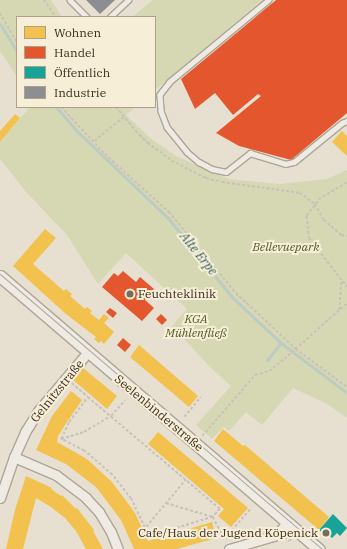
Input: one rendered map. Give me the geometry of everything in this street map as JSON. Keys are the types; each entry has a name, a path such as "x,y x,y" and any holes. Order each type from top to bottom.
{"street":[{"name":"Seelenbinderstraße","path":"0,276 319,549"},
{"name":"Gelnitzstraße","path":"0,498 14,457 25,432 38,411 88,352"},
{"path":"14,457 56,475 86,498 99,512 111,532 118,549"},
{"path":"227,545 277,535 287,522"}],"lane":[{"path":"70,0 86,16"},
{"path":"111,16 128,0"},
{"path":"269,0 170,82 160,96 161,111 167,127 187,152 199,162 212,169 226,172 250,153 286,164 294,162 342,123 347,121"}],"path":[{"path":"44,0 55,16"},
{"path":"0,13 16,40"},
{"path":"62,108 105,154 169,212 236,293 296,349 347,387"},
{"path":"94,142 124,117 117,108"},
{"path":"347,183 315,204 307,216 309,238 347,287"},
{"path":"315,204 324,220 341,235 347,236"},
{"path":"339,310 341,281"},
{"path":"204,434 255,375 269,371 347,303"},
{"path":"61,438 84,451 112,474 131,499 146,527 149,537 213,517 220,509 70,381"},
{"path":"61,438 69,422 88,397"},
{"path":"184,417 201,398"},
{"path":"61,438 84,432 111,416 125,400"},
{"path":"146,527 186,479"},
{"path":"166,503 213,517 227,545"},
{"path":"224,539 251,508"}],"green space":[{"path":"0,0 51,0 61,16 16,16 16,75 0,51"},
{"path":"153,0 262,0 156,89 156,16 133,16"},
{"path":"29,108 134,108 126,115 150,138 176,156 229,179 280,184 327,179 347,170 347,418 327,404 293,388 262,425 246,412 229,431 224,427 212,439 196,425 231,386 210,367 172,326 187,309 126,253 98,284 67,235 27,193 0,159 0,142"}],"building: Wohnen":[{"path":"15,114 20,118 0,142 0,131"},
{"path":"342,131 347,136 347,156 332,142"},
{"path":"45,229 56,238 33,264 64,291 66,289 72,294 70,296 85,309 87,307 92,311 90,313 99,320 104,314 109,318 104,323 114,332 104,344 101,341 99,343 94,339 96,337 66,314 13,266"},
{"path":"139,345 198,396 189,407 130,357"},
{"path":"82,367 117,396 107,409 72,379"},
{"path":"71,391 82,400 58,436 57,442 87,459 112,482 135,513 148,541 212,522 216,538 177,549 134,549 121,520 96,487 66,464 36,450 52,416"},
{"path":"223,429 243,446 245,445 329,517 319,530 214,441"},
{"path":"158,432 248,508 231,527 218,516 224,509 148,444"},
{"path":"26,476 52,488 51,489 61,496 62,495 76,509 77,508 94,530 93,531 103,549 86,549 76,531 65,518 36,498 23,549 6,549 15,510"}],"building: Handel":[{"path":"276,0 347,0 347,113 291,160 239,146 216,133 261,96 258,94 233,115 215,93 195,109 181,79"},
{"name":"Feuchteklinik","path":"123,271 136,282 140,277 154,289 145,300 154,308 142,321 102,287 114,273 118,276"},
{"path":"110,308 117,313 113,318 106,312"},
{"path":"161,314 167,320 162,325 156,319"},
{"path":"123,338 131,345 125,352 117,345"}],"building: Öffentlich":[{"path":"333,514 347,528 340,536 337,533 332,538 327,533 325,535 319,530"}],"building: Industrie":[{"path":"86,0 115,0 100,14"}],"waterway":[{"name":"Alte Erpe","path":"0,24 16,49"},
{"name":"Alte Erpe","path":"57,108 79,133 168,218 232,297 281,343 347,393"},
{"path":"267,360 281,343"}],"tram line":[{"path":"0,274 322,549"}],"place":[{"name":"Feuchteklinik","path":"130,294"},
{"name":"Cafe/Haus der Jugend Köpenick","path":"326,533"}],"park label":[{"name":"Bellevuepark","path":"286,247"},
{"name":"KGA Mühlenfließ","path":"196,326"}]}
